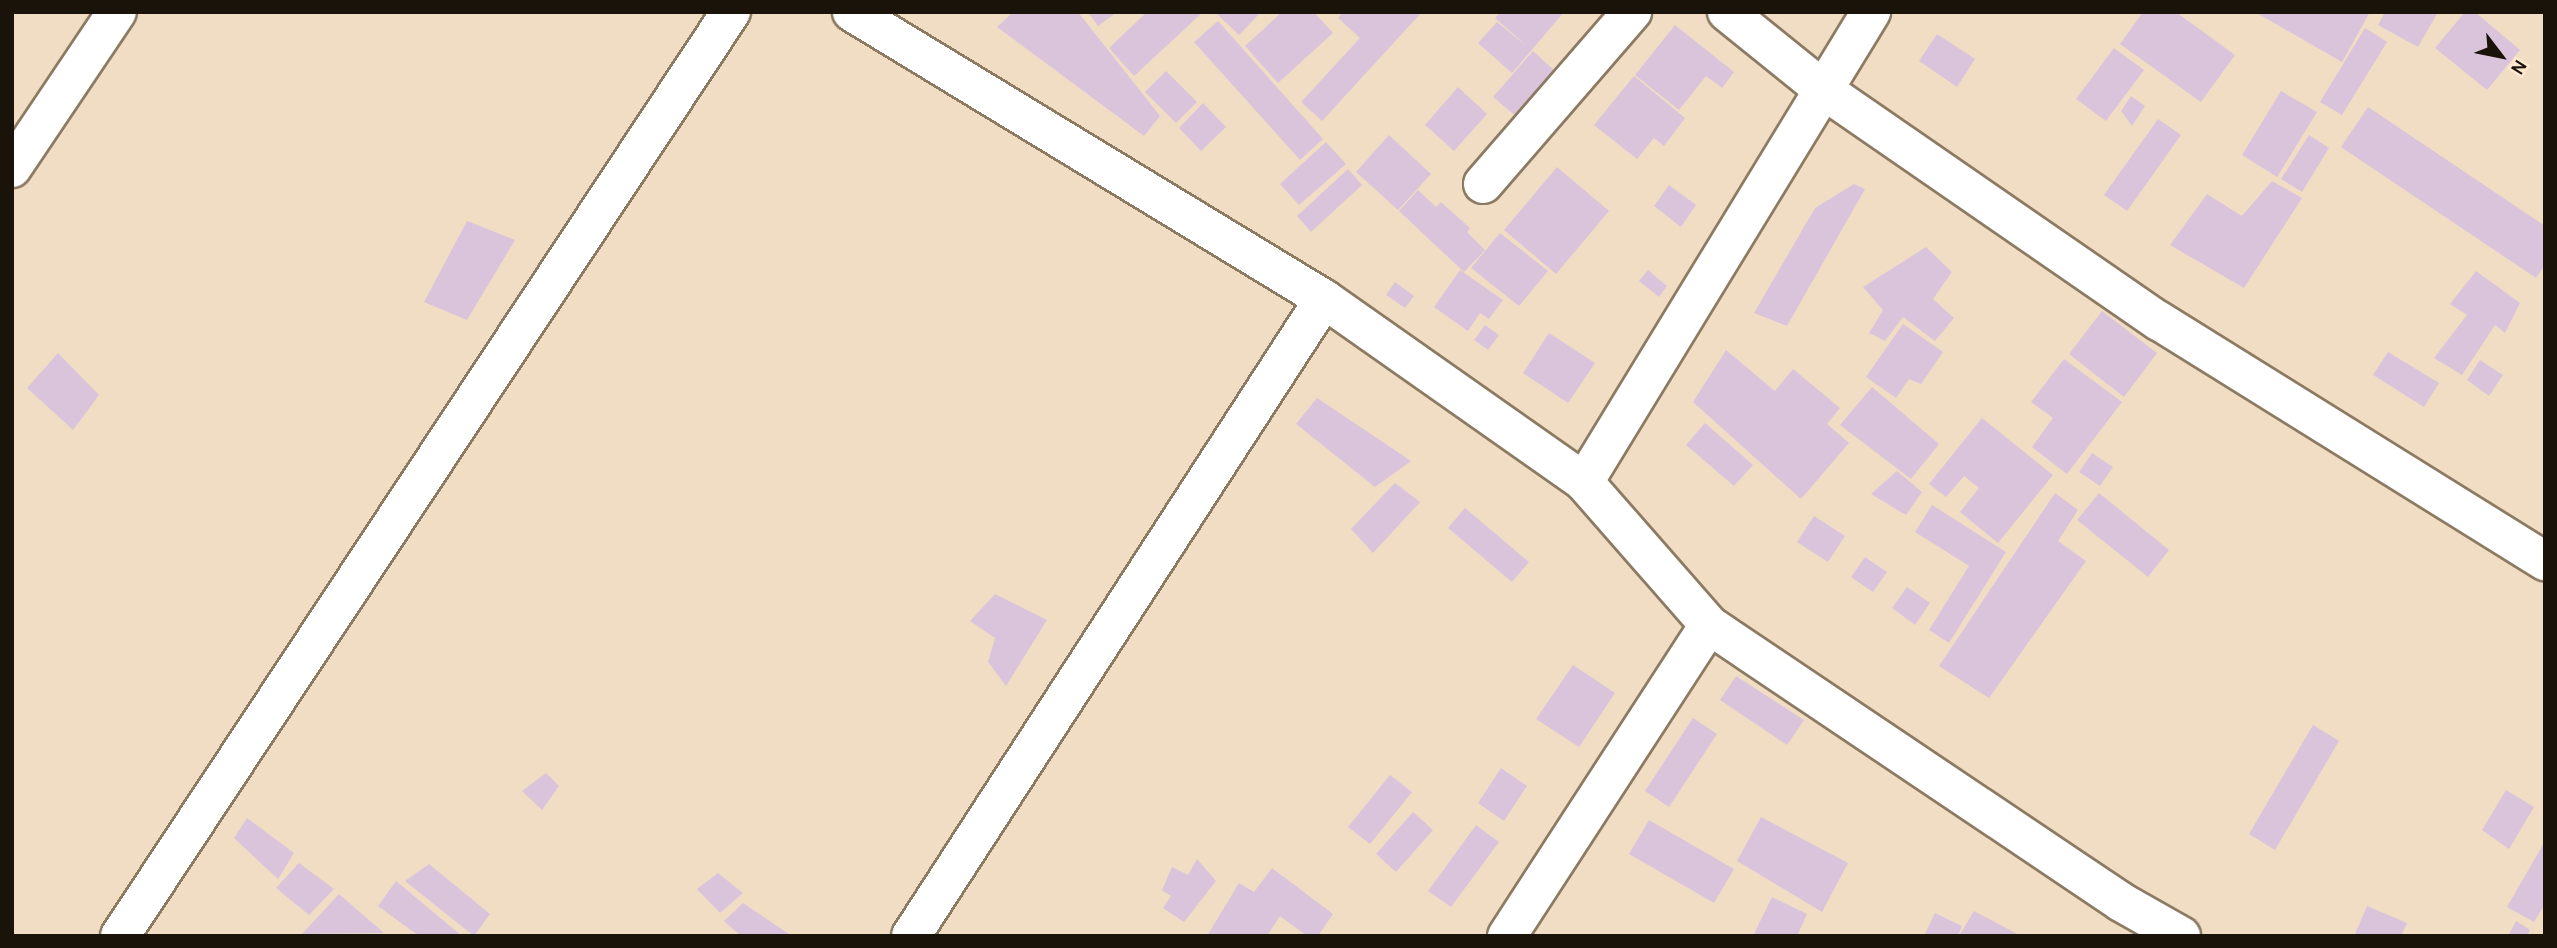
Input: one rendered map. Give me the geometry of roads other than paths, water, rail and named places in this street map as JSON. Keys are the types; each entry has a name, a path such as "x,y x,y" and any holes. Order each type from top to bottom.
{"street":[{"path":"12,168 117,12"},
{"path":"120,936 731,12"},
{"path":"852,12 1324,299 1584,482 1709,625 2121,902 2181,936"},
{"path":"1483,184 1632,12"},
{"path":"1727,12 1825,91 2159,321 2545,561"},
{"path":"1584,482 1871,12"},
{"path":"911,936 1324,299"},
{"path":"1507,936 1709,625"}]}
